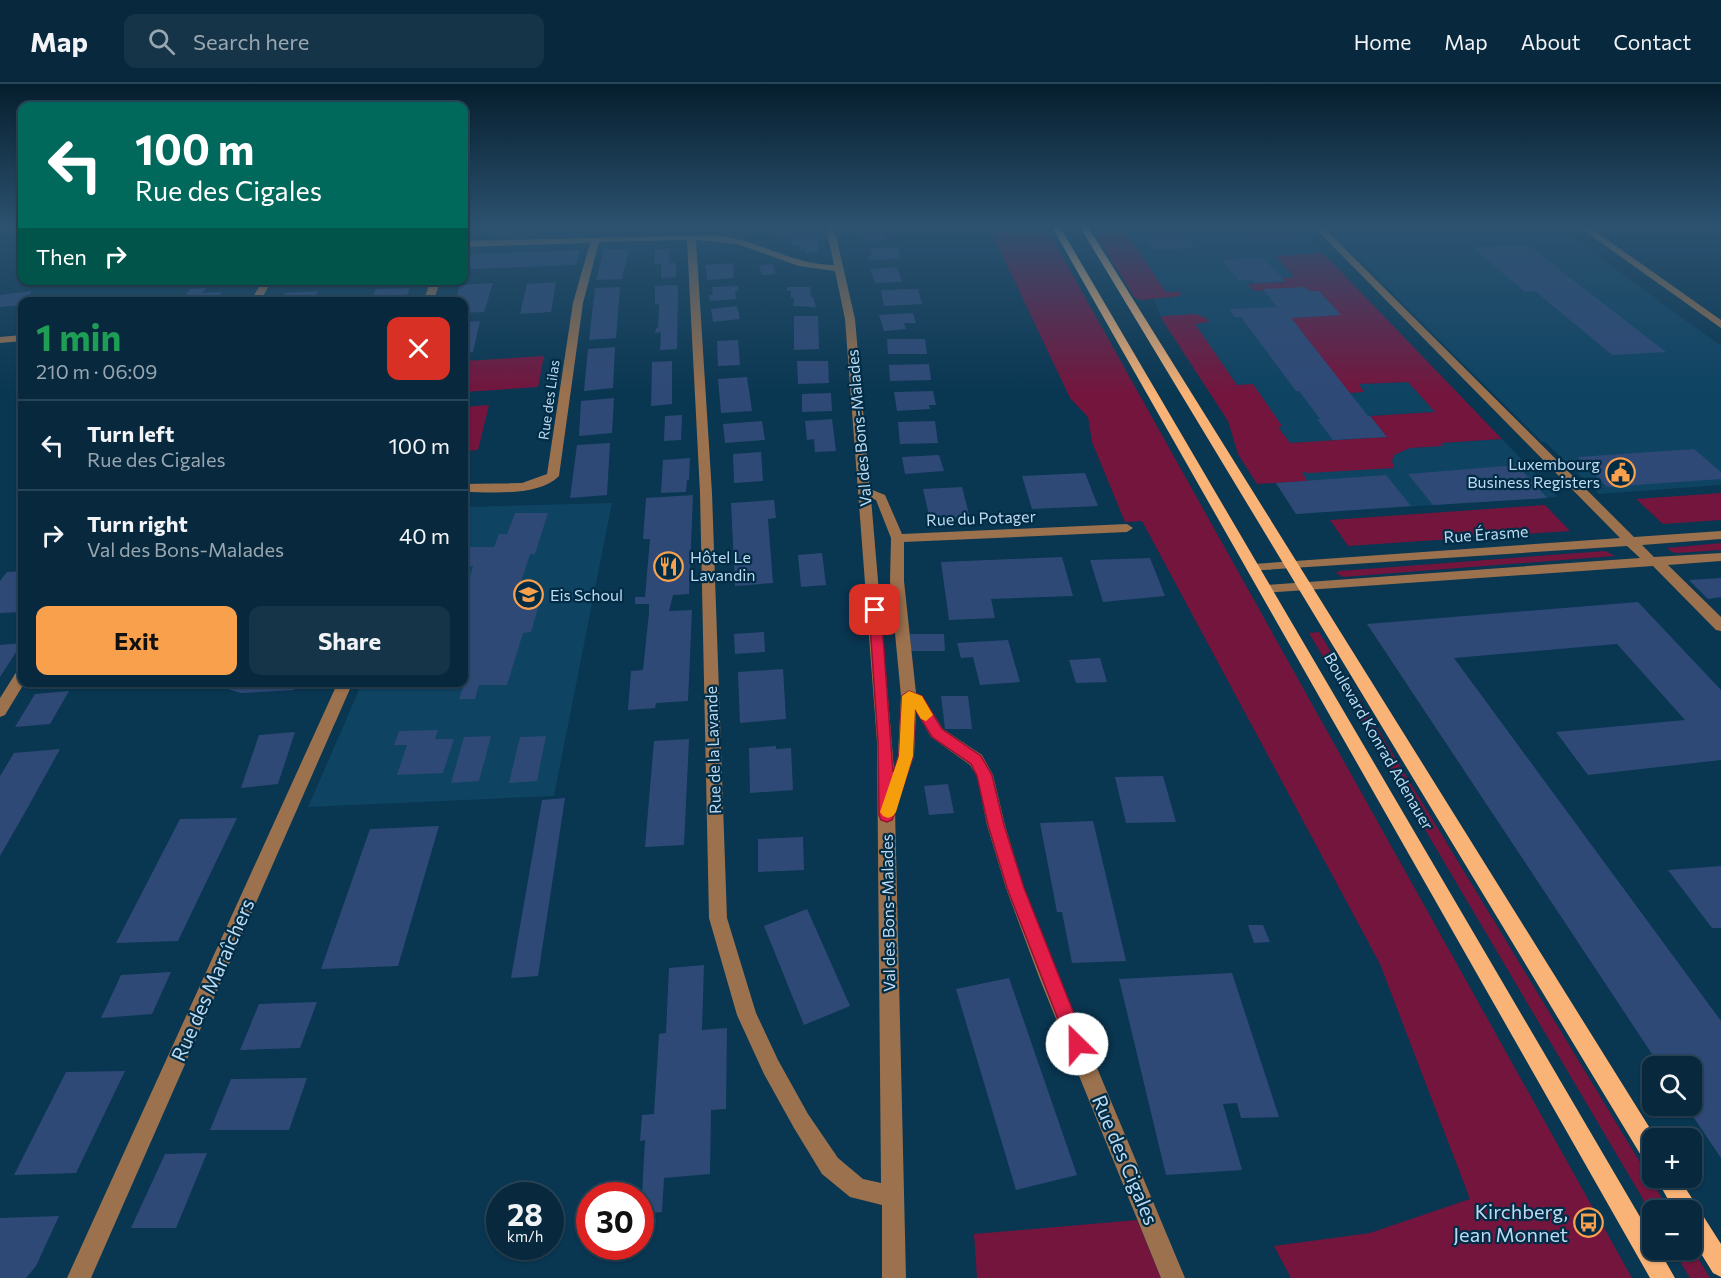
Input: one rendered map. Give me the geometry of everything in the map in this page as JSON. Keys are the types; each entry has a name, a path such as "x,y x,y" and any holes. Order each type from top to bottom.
{"main road":[{"name":"Boulevard Konrad Adenauer","path":"1088,283 1663,1278"},
{"name":"Boulevard Konrad Adenauer","path":"1118,283 1642,1136"},
{"path":"1702,1234 1721,1265"}],"street":[{"name":"Rue des Lilas","path":"468,488 524,487 553,476 578,303 583,283"},
{"name":"Rue de la Lavande","path":"694,283 706,493 718,918 747,1015 771,1067 801,1122 830,1166 858,1189 893,1196"},
{"name":"Val des Bons-Malades","path":"841,283 850,319 885,742 894,1278"},
{"path":"1373,283 1631,542 1721,626"},
{"path":"1661,283 1721,325"},
{"path":"0,340 18,338"},
{"path":"864,491 881,498 897,538 897,581 909,696 906,756 887,815"},
{"name":"Rue du Potager","path":"897,538 1127,528"},
{"name":"Rue Érasme","path":"1253,568 1721,535"},
{"path":"1266,590 1721,557"},
{"path":"0,711 18,682"},
{"name":"Rue des Maraîchers","path":"80,1278 344,687"},
{"name":"Rue des Cigales","path":"909,696 917,700 937,733 976,760 985,775 999,836 1041,955 1173,1278"}],"shaded area":[{"path":"1015,283 1077,283 1632,1278 1291,1278 1274,1246 1370,1233 1470,1199 1380,964 1142,521 1125,522 1092,442 1088,417 1070,398"},
{"path":"1126,283 1160,283 1166,292 1181,292 1180,296 1142,300 1135,298"},
{"path":"1159,283 1276,283 1249,285 1263,289 1305,287 1309,291 1319,291 1341,315 1292,318 1364,391 1358,384 1408,382 1436,412 1371,416 1387,437 1290,443 1278,427 1237,385 1194,323 1202,316 1164,316 1161,318 1154,299 1174,298 1166,293"},
{"path":"1352,283 1502,439 1441,443 1443,446 1410,448 1394,455 1392,461 1394,468 1302,472 1307,481 1257,484 1238,454 1228,421 1161,318 1164,316 1195,314 1206,318 1209,322 1195,324 1237,385 1253,384 1282,426 1278,427 1290,443 1387,437 1370,416 1435,412 1408,382 1359,384 1364,392 1349,393 1291,318 1340,315 1319,291 1309,291 1305,287 1254,291 1248,284"},
{"path":"1382,283 1634,283 1721,346 1721,485 1599,494 1545,442 1542,442"},
{"path":"544,356 538,387 468,392 468,361"},
{"path":"489,405 478,450 468,451 468,407"},
{"path":"1502,439 1558,497 1296,514 1276,483 1306,481 1301,472 1394,468 1392,461 1394,455 1410,448 1442,446 1440,443"},
{"path":"1721,493 1721,520 1663,524 1636,499"},
{"name":"Eis Schoul","path":"612,503 554,796 308,807 360,687 468,687 468,507"},
{"path":"1545,505 1570,531 1348,546 1330,520"},
{"path":"1721,543 1721,550 1677,553 1667,548"},
{"path":"1605,551 1615,556 1343,577 1336,573 1339,571"},
{"path":"1319,632 1642,1165 1642,1188 1656,1188 1663,1200 1644,1200 1309,633"},
{"path":"1137,1220 1161,1278 977,1278 974,1234"},
{"path":"1679,1260 1699,1260 1710,1278 1690,1278"}],"building":[{"path":"493,283 484,312 468,313 468,297 456,297 460,285"},
{"path":"556,283 551,312 520,314 527,284"},
{"path":"1514,283 1577,283 1666,352 1612,355 1535,291 1525,292"},
{"path":"678,285 677,349 660,350 661,332 655,333 658,328 659,304 655,305 655,286"},
{"path":"738,286 738,291 735,291 736,299 710,301 709,295 713,295 712,287"},
{"path":"620,287 616,338 589,340 595,288"},
{"path":"787,287 810,287 811,297 816,307 793,306 794,298 791,298 791,291 787,291"},
{"path":"1305,287 1309,291 1319,291 1341,315 1291,318 1387,437 1333,440 1317,419 1320,419 1299,391 1296,391 1241,317 1235,317 1229,309 1277,307 1263,289"},
{"path":"206,288 202,293 222,292 219,297 184,297 190,289"},
{"path":"410,288 406,297 372,297 376,289"},
{"path":"918,289 922,304 884,306 881,290"},
{"path":"32,291 28,297 18,297 18,305 0,307 0,295"},
{"path":"318,291 315,297 283,297 285,293"},
{"path":"737,306 740,319 713,322 711,309"},
{"path":"913,313 916,323 904,323 906,329 884,331 879,315"},
{"path":"794,316 818,316 819,349 794,350"},
{"path":"480,321 473,352 468,353 468,322"},
{"path":"887,339 925,339 927,354 888,354"},
{"path":"738,340 740,365 718,366 717,341"},
{"path":"615,347 613,388 584,391 588,349"},
{"path":"672,361 672,404 651,406 652,362"},
{"path":"797,361 828,361 829,383 798,384"},
{"path":"929,364 931,380 890,381 889,365"},
{"path":"747,377 752,411 721,413 718,379"},
{"path":"933,391 936,405 929,405 930,409 897,411 894,392"},
{"path":"831,393 832,411 802,412 802,394"},
{"path":"614,398 612,433 579,436 581,401"},
{"path":"682,415 681,440 664,441 665,416"},
{"path":"832,419 836,451 815,452 814,439 807,440 805,421"},
{"path":"762,421 765,440 725,443 723,424"},
{"path":"935,421 938,443 900,444 898,422"},
{"path":"610,443 607,495 570,498 577,445"},
{"path":"1694,449 1721,472 1721,479 1607,487 1578,457"},
{"path":"761,452 763,481 734,483 733,454"},
{"path":"939,455 944,471 905,474 902,457"},
{"path":"690,458 686,492 661,493 663,460"},
{"path":"1517,465 1547,498 1433,505 1408,474"},
{"path":"1085,473 1098,506 1032,509 1022,476"},
{"path":"1386,475 1411,506 1296,514 1276,483"},
{"path":"962,487 970,518 930,520 923,489"},
{"path":"693,495 689,594 673,595 669,611 692,610 688,701 656,703 655,708 628,710 631,671 643,670 649,613 649,604 635,604 635,597 645,597 650,539 643,539 646,498"},
{"path":"774,500 776,518 768,519 773,583 735,586 731,503"},
{"path":"515,513 548,513 535,554 530,554 516,598 541,598 531,632 523,633 507,685 479,685 475,699 459,699 463,687 468,687 468,576 473,566 468,567 468,547 494,547 499,534 507,534"},
{"path":"822,553 826,585 801,587 798,555"},
{"path":"1062,557 1073,596 991,599 995,618 949,620 941,562"},
{"path":"1150,558 1165,596 1103,602 1090,560"},
{"path":"18,571 18,612 0,613 0,581 7,572"},
{"path":"1721,578 1721,597 1708,599 1689,580"},
{"path":"1638,602 1721,690 1721,760 1588,775 1556,732 1685,720 1617,644 1454,658 1721,1021 1721,1158 1693,1116 1702,1116 1702,1056 1653,1056 1367,624"},
{"path":"764,632 765,652 735,654 734,634"},
{"path":"910,634 944,634 945,651 911,651"},
{"path":"1008,640 1020,682 980,685 973,657 961,658 957,643"},
{"path":"18,643 18,649 0,677 0,645"},
{"path":"1100,658 1107,682 1076,683 1069,660"},
{"path":"783,669 786,719 740,723 738,672"},
{"path":"229,687 295,687 294,690 241,693 228,689"},
{"path":"69,691 50,724 15,727 35,694"},
{"path":"941,696 968,696 972,729 945,729"},
{"path":"438,730 435,739 454,739 443,773 397,775 407,745 394,745 399,731"},
{"path":"295,732 278,784 241,788 259,735"},
{"path":"491,736 479,781 451,783 464,737"},
{"path":"546,736 537,781 509,783 520,737"},
{"path":"689,739 684,845 645,847 654,741"},
{"path":"776,746 776,749 791,748 793,790 750,793 749,748"},
{"path":"60,749 0,856 0,776 14,753"},
{"path":"1163,776 1176,822 1126,823 1115,777"},
{"path":"948,784 954,813 929,815 924,786"},
{"path":"565,798 538,976 511,978 542,800"},
{"path":"237,818 178,941 116,943 180,819"},
{"path":"1093,821 1126,961 1072,963 1062,912 1057,912 1040,823"},
{"path":"439,826 398,966 321,969 370,829"},
{"path":"803,837 804,870 758,872 758,839"},
{"path":"1721,866 1721,928 1712,928 1668,870"},
{"path":"807,909 850,1006 804,1025 764,926"},
{"path":"1248,925 1263,925 1270,942 1254,943"},
{"path":"704,965 702,1030 727,1028 726,1109 711,1110 710,1174 664,1178 662,1212 654,1213 654,1182 643,1182 645,1140 640,1141 642,1115 654,1114 659,1034 666,1033 669,968"},
{"path":"171,972 152,1014 101,1018 121,975"},
{"path":"1232,973 1279,1117 1241,1118 1237,1103 1223,1104 1242,1170 1166,1175 1119,979"},
{"path":"1009,978 1077,1175 1016,1190 956,989"},
{"path":"317,1002 300,1048 240,1050 259,1004"},
{"path":"125,1071 76,1173 14,1175 66,1072"},
{"path":"307,1078 289,1130 210,1130 231,1079"},
{"path":"207,1153 176,1228 131,1228 165,1154"},
{"path":"59,1216 36,1266 26,1278 0,1278 0,1218"}],"slow traffic":[{"path":"888,812 906,756 909,696 917,700 926,715"}],"place":[{"name":"Luxembourg Business Registers","path":"1621,473"},
{"name":"Hôtel Le Lavandin","path":"669,566"},
{"name":"Eis Schoul","path":"529,595"},
{"name":"Kirchberg, Jean Monnet","path":"1589,1223"}],"route":[{"path":"875,610 885,742 887,815 906,756 909,696 917,700 937,733 976,760 985,775 996,825 1016,888 1077,1044"}]}
